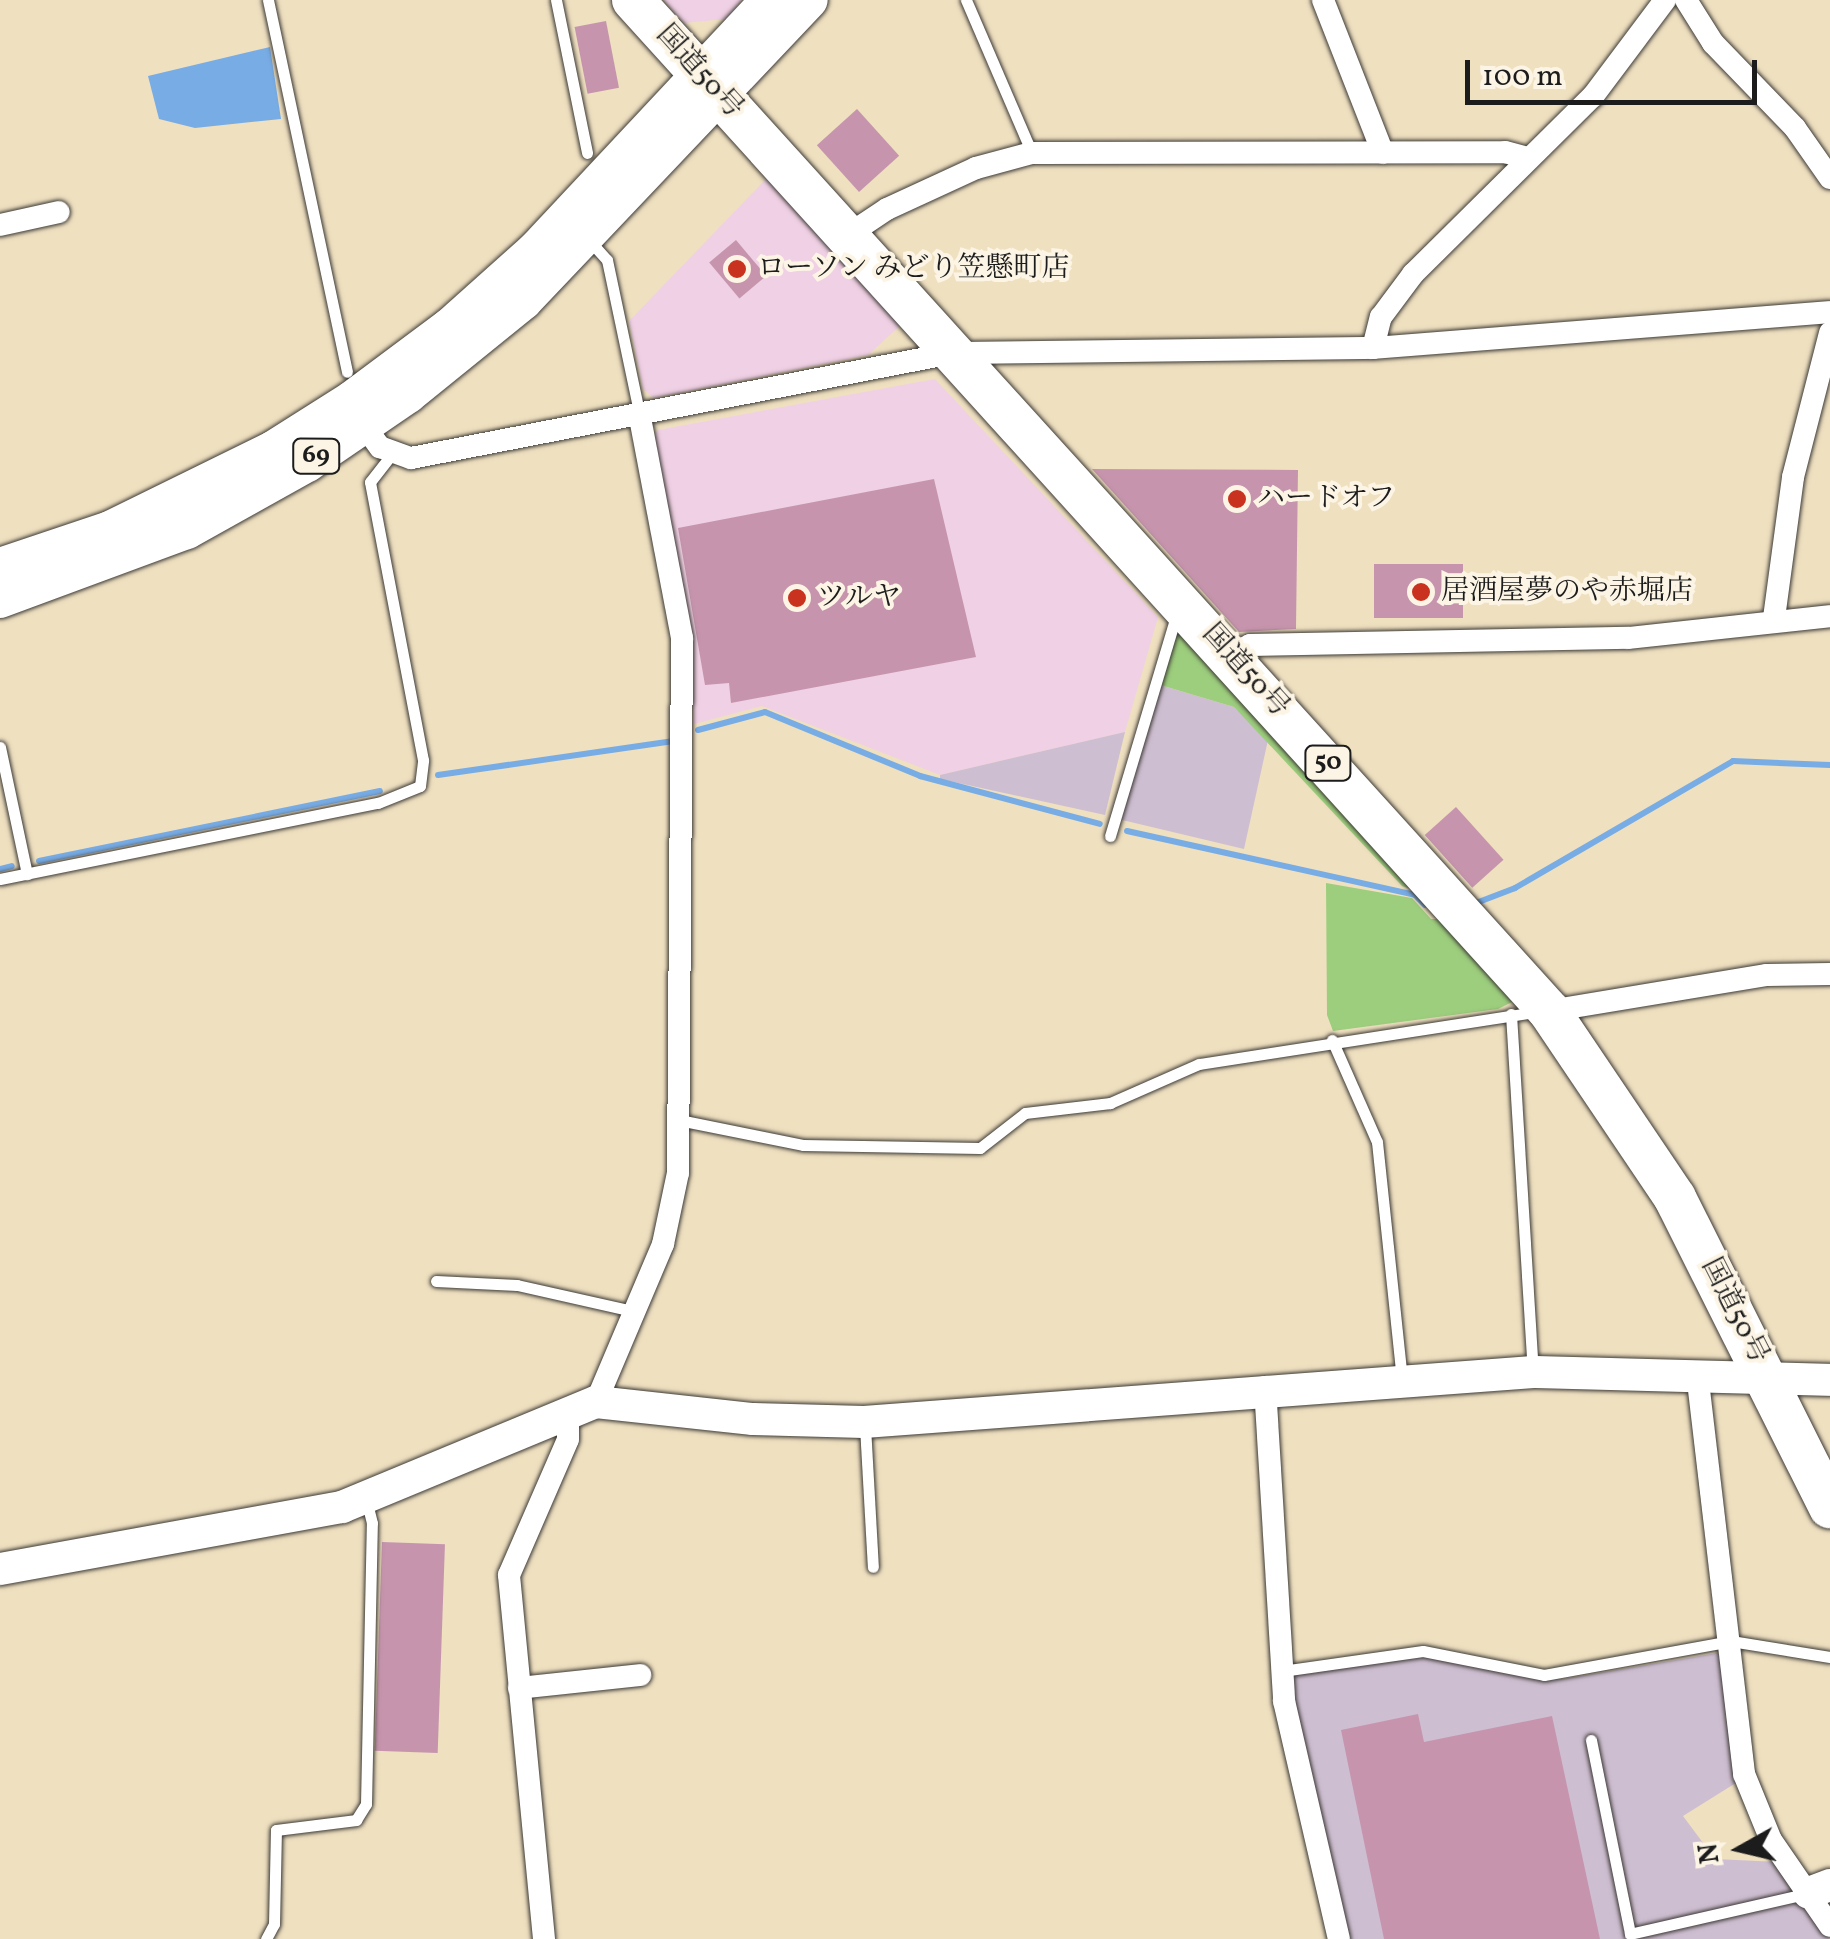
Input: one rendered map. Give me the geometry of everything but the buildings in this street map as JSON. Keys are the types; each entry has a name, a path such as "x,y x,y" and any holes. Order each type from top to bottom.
{"highway":[{"name":"国道50号","path":"633,0 1232,656 1647,1150 1830,1506"}],"main road":[{"name":"69","path":"0,599 188,530 363,424 469,347 586,236 712,85 770,0"},
{"name":"69","path":"0,567 110,530 273,450 352,400 536,250 809,0"}],"street":[{"path":"1324,0 1383,152"},
{"path":"1373,348 1381,317 1412,274 1593,96 1665,0"},
{"path":"1686,0 1712,42 1795,128 1830,178"},
{"path":"848,236 958,176 1032,153 1505,152 1527,158"},
{"path":"0,225 59,212"},
{"path":"363,424 392,454 411,458 640,417 952,353 1373,348 1830,312"},
{"path":"1774,618 1793,477 1830,333"},
{"path":"544,1939 510,1575 582,1406 663,1244 678,1173 682,638 640,417"},
{"path":"1232,656 1250,645 1629,638 1774,618 1830,616"},
{"path":"1530,1012 1766,975 1830,974"},
{"path":"0,1569 366,1499 582,1406 753,1419 864,1422 1103,1409 1265,1387 1533,1372 1697,1373 1830,1380"},
{"path":"1697,1373 1749,1792 1771,1840 1820,1889 1830,1926"},
{"path":"1265,1387 1282,1671 1339,1939"},
{"path":"519,1688 640,1675"}],"lane":[{"path":"268,0 347,372"},
{"path":"556,0 587,153"},
{"path":"966,0 1032,153"},
{"path":"586,236 607,260 640,417"},
{"path":"0,880 378,802 420,786 423,760 370,482 392,454"},
{"path":"1110,836 1166,637 1174,618 1190,610"},
{"path":"0,747 27,874"},
{"path":"679,1120 803,1145 980,1148 1025,1113 1110,1103 1199,1064 1332,1040 1530,1012 1533,1372"},
{"path":"1332,1040 1377,1142 1402,1378"},
{"path":"436,1282 517,1285 632,1311"},
{"path":"864,1422 873,1568"},
{"path":"266,1939 274,1924 276,1830 356,1820 366,1804 372,1523 366,1499"},
{"path":"1282,1671 1423,1651 1544,1675 1731,1642 1830,1657"},
{"path":"1591,1740 1630,1934 1820,1889"}],"shaded area":[{"path":"663,0 742,0 726,19 684,23"},
{"path":"766,179 902,324 868,355 654,398 643,389 629,321"},
{"path":"935,379 1158,617 1125,732 940,775 762,706 694,724 686,599 652,438 658,430"},
{"path":"1157,684 1234,707 1268,740 1244,849 1118,819"},
{"path":"1125,732 1105,815 940,779 940,775"},
{"path":"1717,1653 1727,1658 1739,1781 1683,1816 1715,1859 1779,1862 1829,1939 1345,1939 1287,1675 1425,1656 1563,1679"}],"green space":[{"path":"1178,633 1414,890 1402,886 1234,707 1157,684"},
{"path":"1326,883 1412,898 1431,919 1442,919 1514,1001 1498,1009 1333,1031 1327,1015"}],"water":[{"path":"270,47 281,119 195,128 159,119 148,76"}],"waterway":[{"path":"698,730 765,712 920,776 1100,824"},
{"path":"438,775 674,741"},
{"path":"1476,903 1515,888 1733,761 1830,765"},
{"path":"39,861 380,791"},
{"path":"1127,831 1415,895 1425,905"},
{"path":"0,869 12,866"}],"place":[{"name":"ローソン みどり笠懸町店","path":"737,269"},
{"name":"ハードオフ","path":"1237,499"},
{"name":"居酒屋夢のや赤堀店","path":"1421,592"},
{"name":"ツルヤ","path":"797,598"}]}
